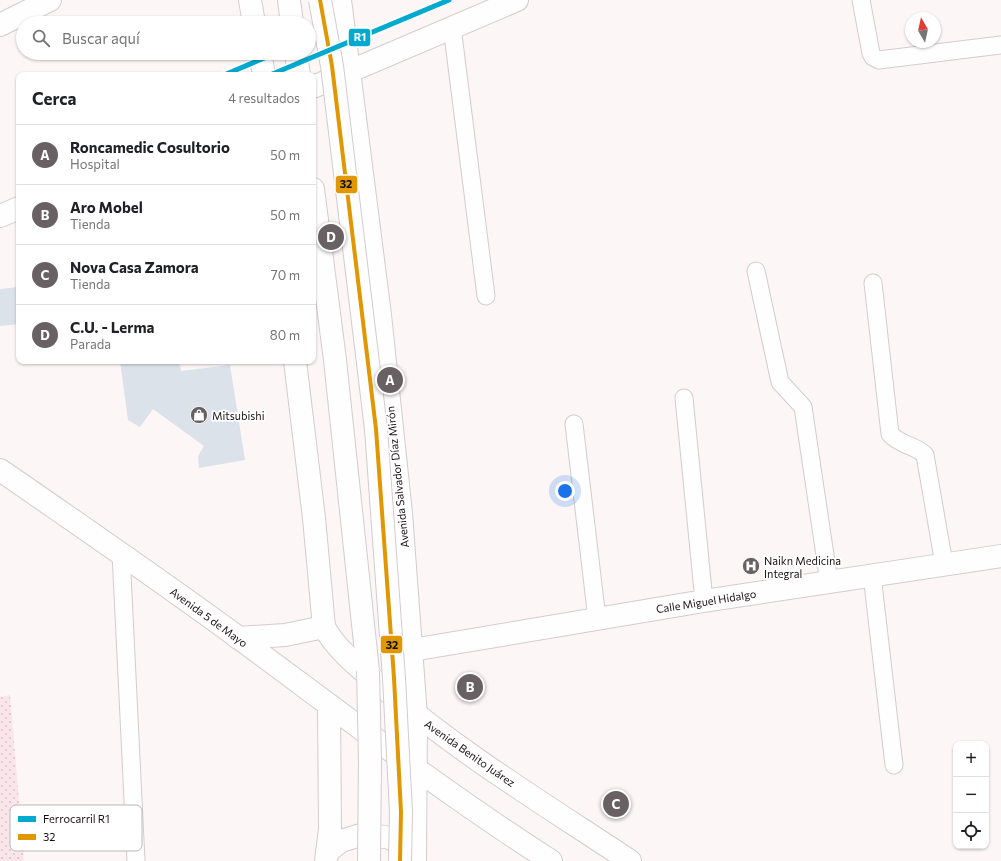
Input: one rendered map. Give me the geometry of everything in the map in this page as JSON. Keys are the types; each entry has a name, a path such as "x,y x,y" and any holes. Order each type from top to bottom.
{"main road":[{"path":"18,16 50,0"},
{"path":"250,0 253,16"},
{"path":"289,0 291,16"},
{"name":"Avenida Salvador Díaz Mirón","path":"320,0 332,66 376,429 401,812 410,859"},
{"name":"Avenida Salvador Díaz Mirón","path":"340,0 380,315 401,513 416,716 416,768 410,859"},
{"path":"316,86 517,0"},
{"path":"0,25 16,17"},
{"path":"261,60 263,72"},
{"path":"297,60 298,72"},
{"path":"0,216 16,209"},
{"path":"316,213 334,360 368,671 370,761 369,861"},
{"path":"238,638 285,635 324,627 314,518 295,364"},
{"name":"Avenida 5 de Mayo","path":"0,470 121,553 416,768"},
{"name":"Calle Miguel Hidalgo","path":"412,650 704,601 1001,556"},
{"name":"Avenida Benito Juárez","path":"324,627 336,645 348,657 416,716 533,797 630,861"},
{"path":"327,856 330,829 329,705"},
{"path":"416,768 500,829 551,861"},
{"path":"327,856 341,841 364,834 391,838 410,859"}],"lane":[{"path":"861,0 871,53 873,57 879,60 1001,44"},
{"path":"452,27 486,296"},
{"path":"756,271 780,382 803,407 829,582"},
{"path":"872,283 890,434 898,442 919,449 925,455 944,564"},
{"path":"684,398 704,601"},
{"path":"574,424 597,619"},
{"path":"121,553 133,805"},
{"path":"872,575 894,765"},
{"path":"136,851 136,861"}],"shaded area":[{"path":"10,695 19,805 10,805 10,851 23,851 24,861 0,861 0,697"}],"building":[{"path":"16,287 16,324 0,326 0,289"},
{"name":"Mitsubishi","path":"120,364 180,364 181,371 230,365 245,460 199,468 198,456 204,446 153,409 140,427 128,420"}],"rail line":[{"name":"R1","path":"316,56 449,0"},
{"name":"R1","path":"231,72 259,60"},
{"name":"R1","path":"277,72 306,60"}],"transit line":[{"name":"32","path":"320,0 332,66 376,429 394,678 401,812 400,861"}],"place":[{"name":"C.U. - Lerma","path":"331,237"},
{"name":"Roncamedic Cosultorio","path":"390,380"},
{"name":"Mitsubishi","path":"199,415"},
{"name":"Naikn Medicina Integral","path":"751,566"},
{"name":"Aro Mobel","path":"470,687"},
{"name":"Nova Casa Zamora","path":"616,804"}]}
